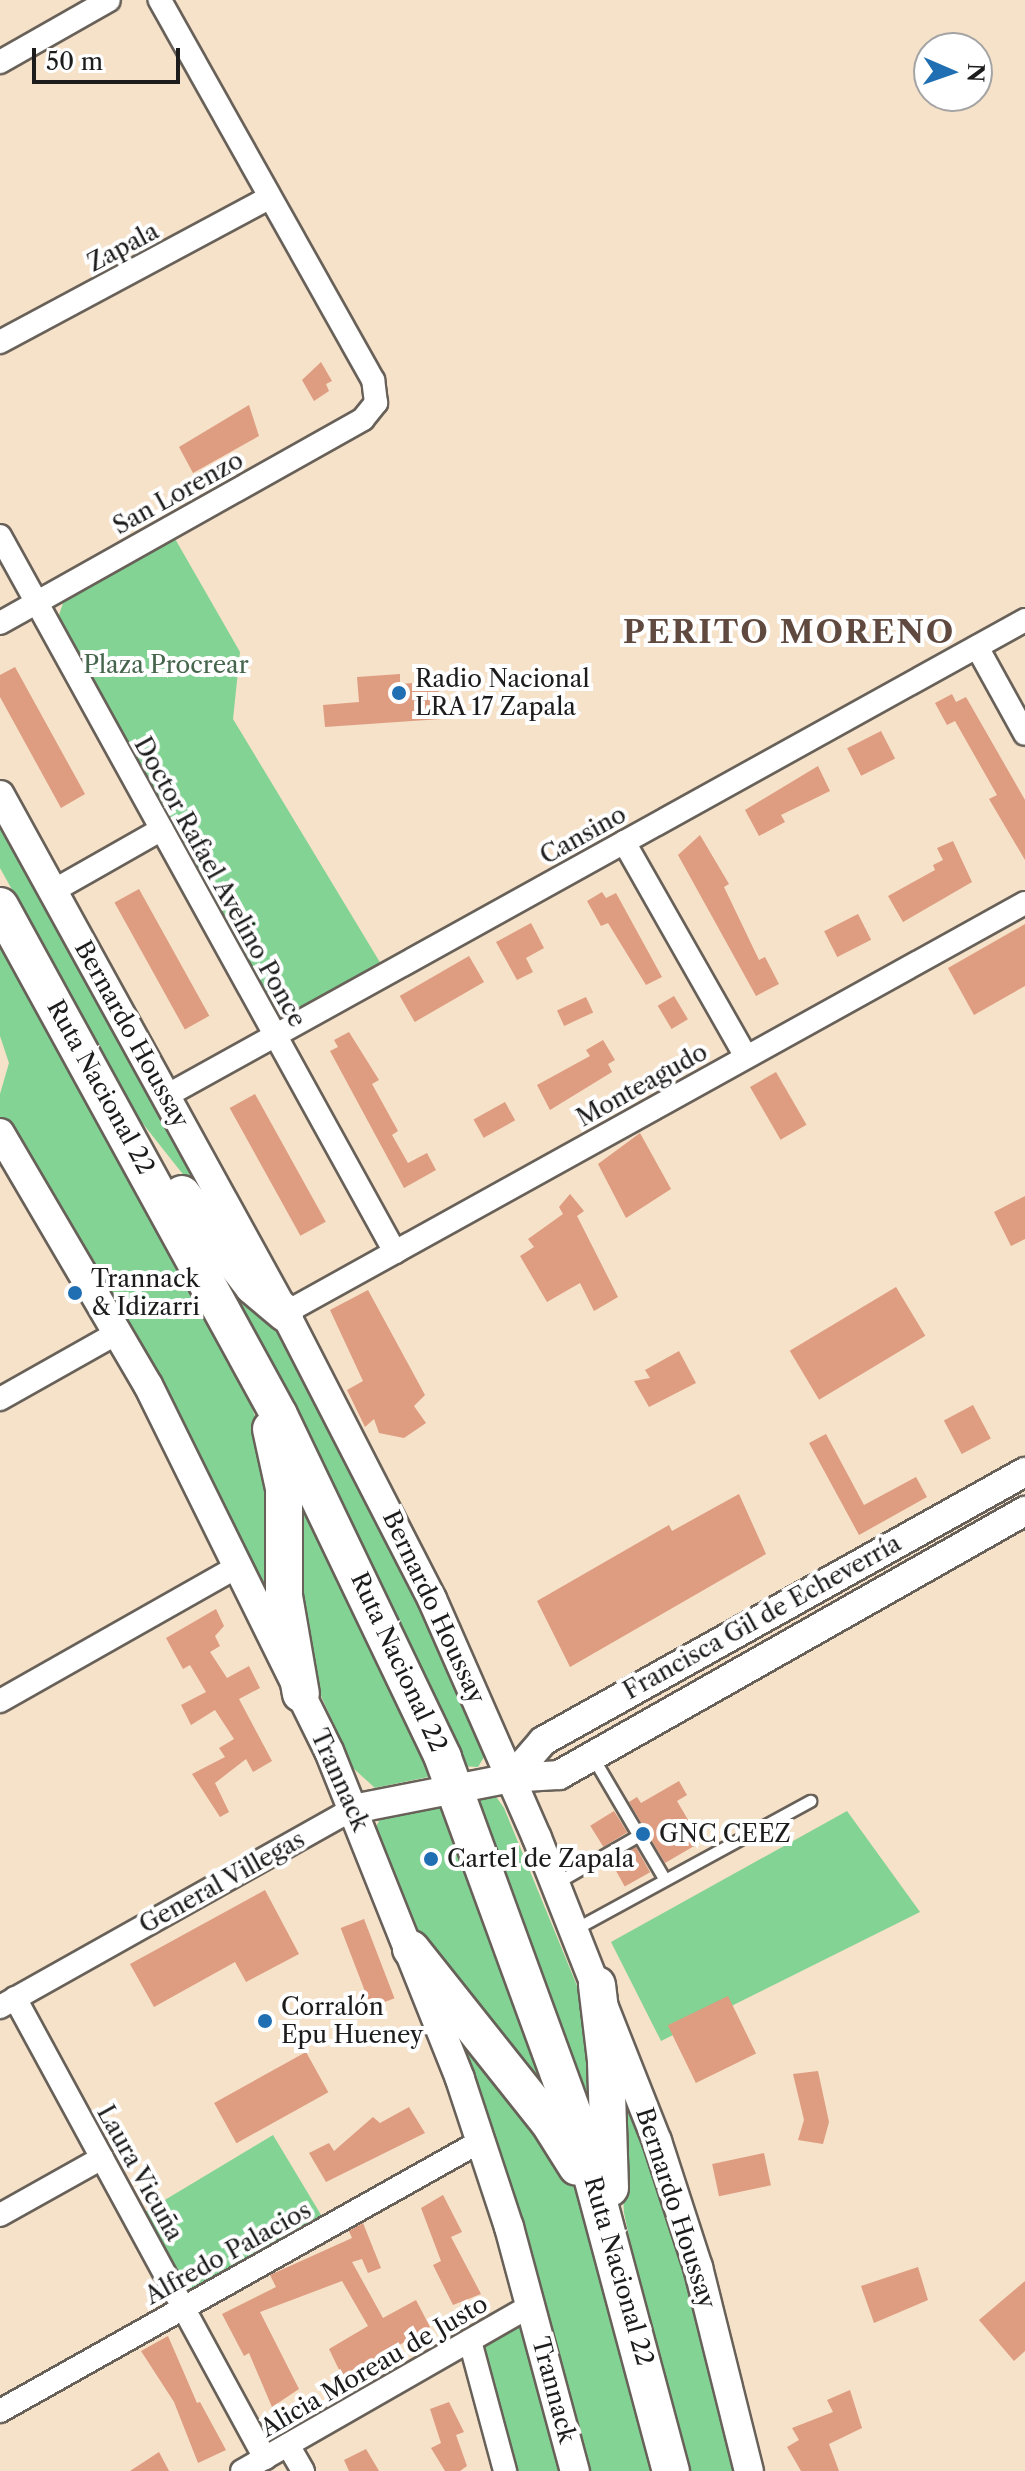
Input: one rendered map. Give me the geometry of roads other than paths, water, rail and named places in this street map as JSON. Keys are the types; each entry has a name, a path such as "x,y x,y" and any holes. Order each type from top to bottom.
{"main road":[{"name":"Ruta Nacional 22","path":"0,906 229,1319 358,1573 454,1788 547,2036 605,2214 671,2471"},
{"path":"134,1148 177,1188 253,1286 285,1313"},
{"path":"229,1319 280,1461 284,1596 301,1694"},
{"path":"411,1949 454,2009 548,2121 605,2214"},
{"path":"597,1985 606,2050 611,2194 627,2292"}],"street":[{"path":"0,62 109,0"},
{"path":"160,0 270,197"},
{"name":"Zapala","path":"0,342 270,197"},
{"name":"San Lorenzo","path":"0,623 363,419 376,403 373,380 270,197"},
{"name":"Doctor Rafael Avelino Ponce","path":"0,536 395,1252"},
{"name":"Cansino","path":"166,1096 1025,620"},
{"path":"977,647 1025,734"},
{"name":"Bernardo Houssay","path":"0,795 285,1313 389,1509 511,1778 597,1985 680,2206 749,2471"},
{"path":"53,891 162,829"},
{"path":"624,842 746,1057"},
{"name":"Monteagudo","path":"285,1313 1025,903"},
{"name":"Trannack","path":"0,1133 119,1332 239,1566 353,1809 411,1949 481,2141 532,2305 575,2471"},
{"path":"0,1399 119,1332"},
{"name":"Francisca Gil de Echeverría","path":"511,1778 543,1741 764,1614 1025,1472"},
{"name":"Francisca Gil de Echeverría","path":"454,1788 511,1778 551,1778 780,1646 1025,1511"},
{"path":"0,1701 239,1566"},
{"path":"764,1614 780,1646"},
{"name":"General Villegas","path":"8,2003 353,1809 454,1788"},
{"name":"Laura Vicuña","path":"8,2003 102,2158 265,2458"},
{"name":"Alfredo Palacios","path":"0,2411 481,2141"},
{"path":"0,2215 102,2158"},
{"name":"Alicia Moreau de Justo","path":"242,2471 532,2305"},
{"path":"470,2341 505,2471"},
{"path":"288,2445 303,2471"}],"lane":[{"path":"592,1756 664,1878"},
{"path":"574,1929 810,1801"},
{"path":"556,1883 639,1835"}],"place":[{"name":"Radio Nacional LRA 17 Zapala","path":"399,693"},
{"name":"Trannack & Idizarri","path":"75,1293"},
{"name":"GNC CEEZ","path":"643,1834"},
{"name":"Cartel de Zapala","path":"431,1859"},
{"name":"Corralón Epu Hueney","path":"265,2021"}],"district":[{"name":"PERITO MORENO","path":"789,632"}],"park label":[{"name":"Plaza Procrear","path":"166,665"}]}
